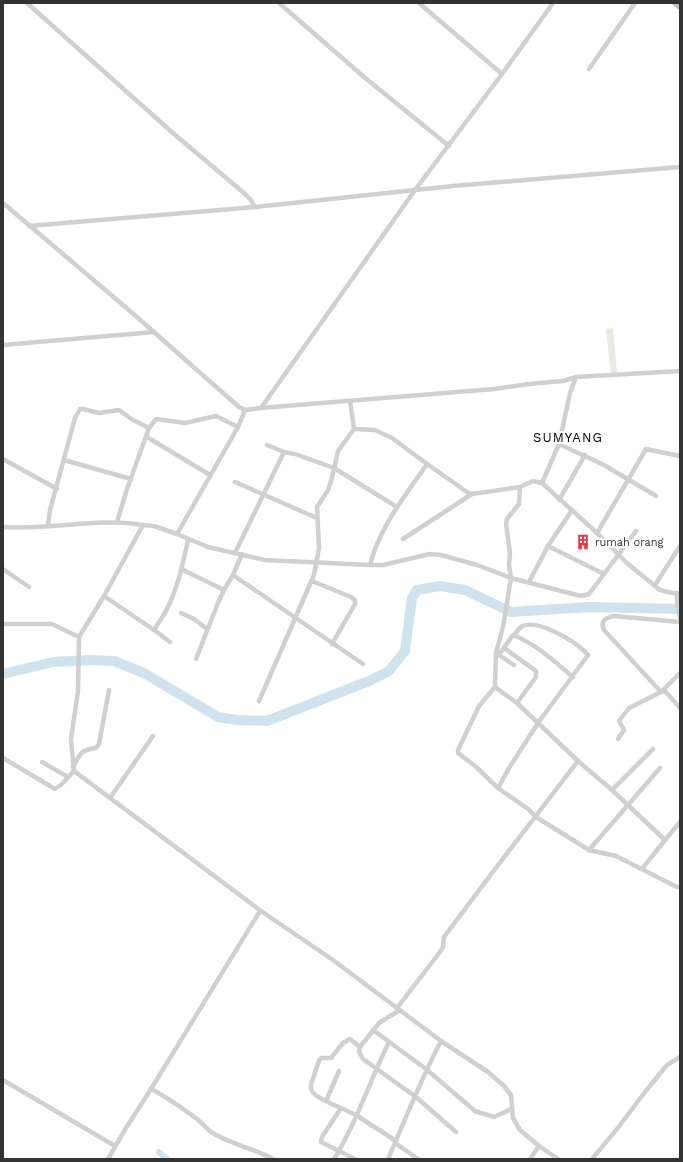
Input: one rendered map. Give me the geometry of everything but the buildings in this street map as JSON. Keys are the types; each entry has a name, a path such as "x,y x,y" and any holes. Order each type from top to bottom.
{"main road":[{"path":"675,3 680,7"}],"street":[{"path":"27,3 174,134 244,193 255,207"},
{"path":"279,3 364,77 449,146"},
{"path":"419,3 502,74"},
{"path":"261,408 415,190 449,146 553,3"},
{"path":"589,69 636,3"},
{"path":"29,226 255,207 415,190 680,167"},
{"path":"3,203 239,407 245,410 494,389 562,381 576,377 680,371"},
{"path":"3,345 154,332"},
{"path":"542,483 559,444 570,393 576,377"},
{"path":"259,701 312,581 318,563 319,548 317,507 328,490 340,447 354,429 350,401"},
{"path":"48,526 50,510 57,489 75,418 81,409 99,413 119,410 133,420 149,428"},
{"path":"177,534 238,427 245,410"},
{"path":"117,522 120,509 149,428 154,421 158,418 185,423 213,416 221,417 238,427"},
{"path":"354,429 375,430 392,438 427,464 472,494"},
{"path":"147,437 210,475"},
{"path":"559,444 585,455 630,479 656,496"},
{"path":"268,445 284,452 295,454 334,468 398,507"},
{"path":"597,533 630,479 646,449 680,455"},
{"path":"235,553 284,452"},
{"path":"559,500 585,455"},
{"path":"3,459 57,489"},
{"path":"64,460 131,479"},
{"path":"370,565 378,539 427,464"},
{"path":"403,539 472,494 520,486 533,481 542,483 597,533 628,564 660,590 679,593 677,601 679,616"},
{"path":"235,482 317,518"},
{"path":"520,486 519,504 507,519 506,524 510,553 509,565 511,585 497,652 497,674 495,687 479,706 457,752 475,766 498,788 528,809 536,817 589,850 616,856 677,887 680,887"},
{"path":"529,582 548,546 572,510"},
{"path":"4,528 117,522 154,526 208,547 265,560 383,565 430,554 440,555 477,565 511,578 581,596 589,594 636,531"},
{"path":"143,525 104,596 79,637 79,674 75,717 71,740 73,769 260,910 333,960 441,1041 488,1072 504,1086 511,1095 511,1109 513,1118 520,1130 558,1159"},
{"path":"154,630 167,609 181,569 188,540"},
{"path":"548,546 604,574"},
{"path":"655,585 680,546"},
{"path":"196,659 207,628 242,554"},
{"path":"3,569 29,587"},
{"path":"181,569 224,590"},
{"path":"233,575 363,664"},
{"path":"312,581 352,597 355,600 355,604 332,644"},
{"path":"104,596 170,642"},
{"path":"181,613 194,619 207,628"},
{"path":"680,622 614,616 607,618 603,621 602,625 604,630 661,692 665,691 680,708"},
{"path":"3,624 52,624 79,637"},
{"path":"497,652 499,653 504,648 512,635 514,635 519,628 524,625 535,625 571,640 588,655 538,723 498,788"},
{"path":"514,635 531,644 551,658 573,677"},
{"path":"504,648 536,671 537,674 517,703"},
{"path":"497,652 514,665"},
{"path":"618,739 624,730 619,721 629,708 661,692 680,673"},
{"path":"495,687 517,703 665,840"},
{"path":"3,758 54,789 57,788 68,778 81,751 96,748 99,744 109,690"},
{"path":"110,798 153,736"},
{"path":"612,790 653,749"},
{"path":"456,1132 416,1096 363,1059 360,1056 360,1047 379,1023 398,1009 440,952 443,947 444,937 578,761"},
{"path":"42,762 68,778"},
{"path":"589,850 660,768"},
{"path":"642,869 680,822"},
{"path":"108,1159 260,910"},
{"path":"373,1030 426,1069 475,1111 494,1117 511,1109"},
{"path":"360,1047 350,1039 345,1041 331,1058 321,1058 310,1086 311,1090 326,1101 356,1115 418,1159"},
{"path":"388,1159 416,1096 426,1069 441,1041"},
{"path":"334,1159 366,1096 376,1068 389,1042"},
{"path":"592,1159 617,1130 667,1065 680,1057"},
{"path":"326,1101 339,1071"},
{"path":"3,1080 115,1146"},
{"path":"151,1089 173,1101 215,1134 273,1159"},
{"path":"341,1108 321,1140 324,1144 355,1159"},
{"path":"530,1159 539,1146"}],"shaded area":[{"path":"613,328 617,373 611,374 606,329"}],"waterway":[{"path":"3,674 53,662 90,660 114,661 144,673 218,717 237,720 267,721 369,681 389,671 405,651 412,598 417,590 440,586 465,590 511,612 590,607 680,609"},
{"path":"159,1152 167,1159"}],"place":[{"name":"rumah orang","path":"583,542"}],"district":[{"name":"SUMYANG","path":"568,437"}]}
